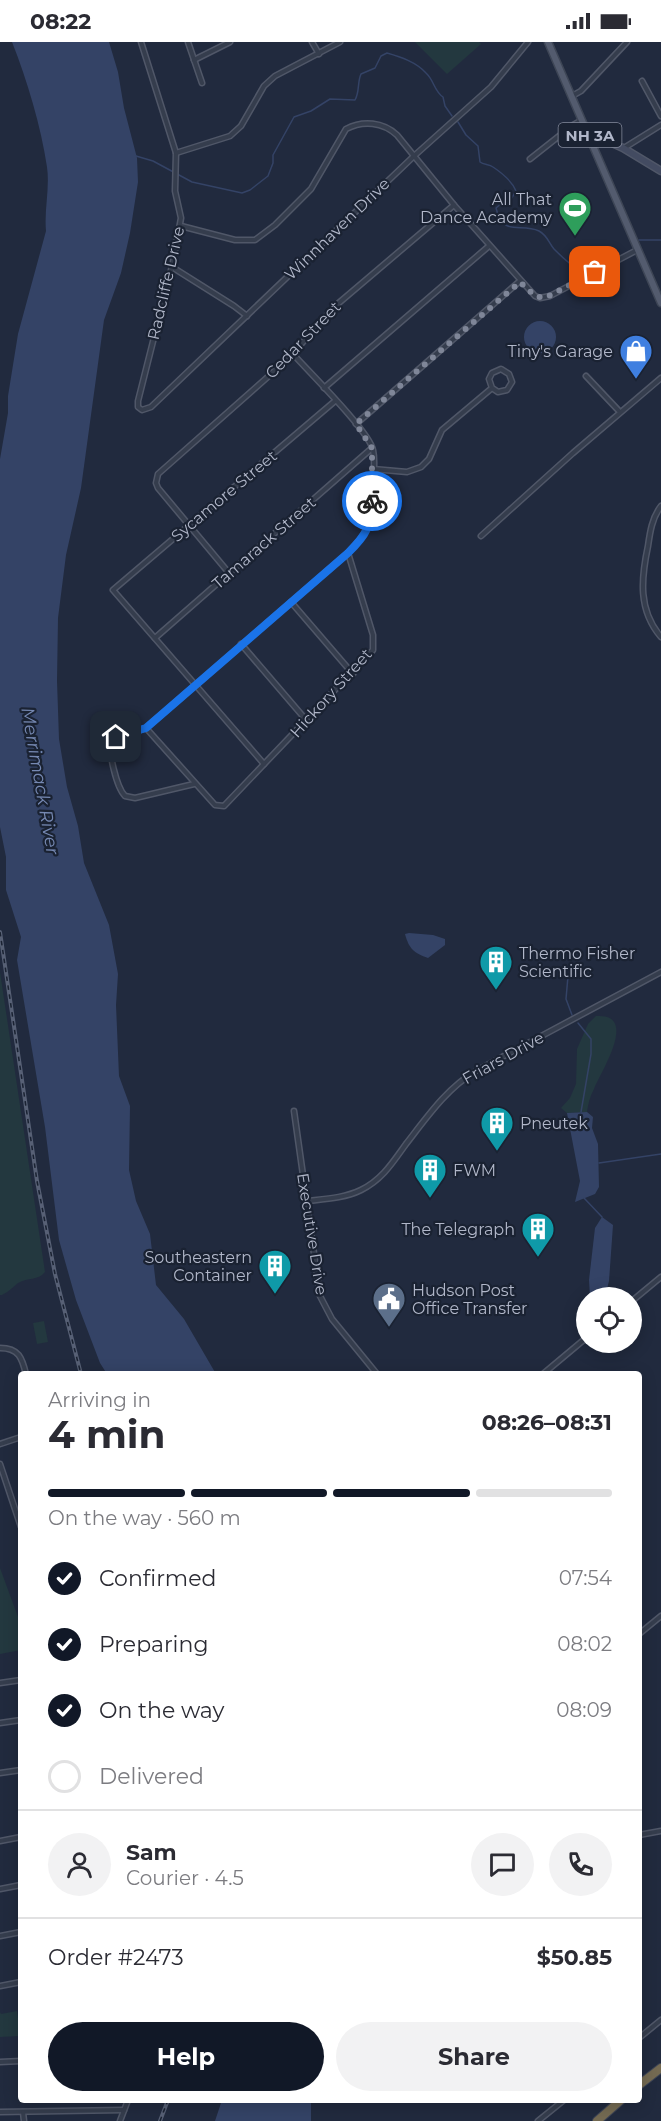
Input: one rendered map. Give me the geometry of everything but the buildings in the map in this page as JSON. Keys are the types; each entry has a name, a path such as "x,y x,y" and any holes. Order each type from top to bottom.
{"highway":[{"path":"642,2083 661,2067"},
{"path":"597,2121 618,2103"}],"main road":[{"name":"NH 3A","path":"548,42 661,303"}],"street":[{"name":"Radcliffe Drive","path":"141,42 176,153 175,191 181,218 172,267 138,401 138,407 142,410"},
{"path":"188,42 202,83"},
{"path":"195,60 230,42"},
{"path":"312,42 319,54"},
{"path":"176,153 230,136 242,126 264,86 275,76 340,42"},
{"name":"Winnhaven Drive","path":"142,410 151,407 414,156 491,87 528,42"},
{"path":"572,96 581,91 627,42"},
{"path":"642,81 661,116"},
{"path":"530,159 583,119"},
{"path":"180,226 234,240 255,240 268,232 304,197 322,172 343,132 355,125 370,124 385,127 397,135 489,246 535,296 545,298 638,249"},
{"path":"623,148 661,125"},
{"path":"588,132 623,148 661,171"},
{"name":"Cedar Street","path":"189,525 158,488 156,478 161,470 293,354 334,307 454,205"},
{"path":"324,388 489,246"},
{"path":"172,267 246,316"},
{"path":"356,424 520,282"},
{"path":"146,728 195,784 135,798 125,796 122,793 110,744 116,737 146,728 348,553 363,538 368,529 372,500 372,448 356,424 293,354"},
{"path":"501,369 509,374 512,380 509,389 500,392 492,388 489,380 492,373 501,369"},
{"path":"586,376 620,412"},
{"path":"481,536 661,378"},
{"path":"373,469 407,472 421,467 429,459 442,430 492,388"},
{"name":"Sycamore Street","path":"155,638 113,590 335,401"},
{"name":"Tamarack Street","path":"155,638 372,448"},
{"path":"661,506 652,523 642,580 644,605 652,624 661,637"},
{"path":"189,525 229,573"},
{"name":"Hickory Street","path":"195,784 219,807 224,806 370,654 374,645 348,553"},
{"path":"291,602 353,674"},
{"path":"155,638 264,764"},
{"path":"241,644 307,721"},
{"name":"Friars Drive","path":"307,1201 348,1195 368,1187 386,1171 459,1081 661,972"},
{"name":"Executive Drive","path":"294,1111 322,1302 332,1319 375,1371"},
{"path":"642,1293 661,1277"},
{"path":"547,1371 576,1346"},
{"path":"0,1348 16,1351 22,1358 25,1371"},
{"path":"0,1444 18,1438"},
{"path":"0,1464 18,1518"},
{"path":"642,1632 661,1616"},
{"path":"0,1683 18,1680"},
{"path":"0,1723 18,1720"},
{"path":"0,1773 18,1770"},
{"path":"642,1834 661,1831"},
{"path":"0,1841 18,1837"},
{"path":"0,1889 18,1886"},
{"path":"0,1936 18,1933"},
{"path":"0,1986 18,1983"},
{"path":"642,2036 661,2020"},
{"path":"0,2062 18,2061"},
{"path":"120,2121 127,2103"},
{"path":"538,2121 560,2103"},
{"path":"0,2112 124,2110"},
{"path":"23,2112 24,2121"}],"shaded area":[{"path":"415,42 479,42 481,44 447,74"},
{"path":"0,972 45,1272 39,1277 18,1283 2,1295 0,1295"},
{"path":"596,1016 609,1018 615,1024 614,1045 591,1094 587,1112 567,1113 561,1108 570,1098 576,1084 577,1049 588,1024"},
{"path":"44,1321 48,1342 37,1344 33,1323"},
{"path":"0,1568 18,1617 18,1651 0,1654"},
{"path":"17,2011 18,2036 0,2037 0,2012 1,2014"}],"water":[{"name":"Merrimack River","path":"12,42 109,42 137,158 138,182 130,233 121,273 104,320 81,488 66,555 58,618 59,739 84,863 109,925 118,974 116,1005 119,1076 130,1106 129,1170 136,1201 150,1234 156,1285 184,1319 214,1371 105,1371 100,1363 76,1300 59,1240 45,1127 17,960 21,937 6,890 6,857 0,827 0,459 18,334 46,231 48,183 44,151 28,87"},
{"path":"540,321 551,326 556,337 551,348 540,353 529,348 524,337 529,326"},
{"path":"405,934 433,935 445,939 445,945 428,958 410,947"},
{"path":"587,1112 593,1117 592,1128 598,1144 599,1187 595,1194 575,1202 580,1181 567,1113"},
{"path":"602,1217 613,1225 608,1287 589,1287 595,1228"},
{"path":"221,2103 311,2103 311,2121 215,2121"}],"waterway":[{"path":"136,156 153,161 192,182 242,193 250,190 268,176 273,163 273,155 294,117 311,111 330,99 355,100 361,74 375,68 381,56 387,53 408,60 422,69 443,97 445,106 452,116"},
{"path":"458,122 466,135 478,146 480,162 500,172 516,191 511,199 496,208 503,223 508,226 539,231 572,265"},
{"path":"639,240 661,240"},
{"path":"568,976 566,999 572,1015"},
{"path":"578,1023 591,1039 591,1054 581,1112"},
{"path":"599,1163 661,1154"},
{"path":"584,1198 602,1217"}],"railway":[{"path":"0,932 37,1181 55,1274 80,1371"},
{"path":"160,2121 167,2103"}],"way so far":[{"path":"372,501 372,448 356,424 520,282 530,293 545,298 595,272"}],"place":[{"name":"All That Dance Academy","path":"575,237"},
{"name":"Tiny's Garage","path":"636,380"},
{"name":"Thermo Fisher Scientific","path":"496,991"},
{"name":"Pneutek","path":"497,1152"},
{"name":"FWM","path":"430,1199"},
{"name":"The Telegraph","path":"538,1258"},
{"name":"Southeastern Container","path":"275,1295"},
{"name":"Hudson Post Office Transfer","path":"389,1328"}],"route":[{"path":"116,737 146,728 348,553 363,538 368,529 372,501"}]}
